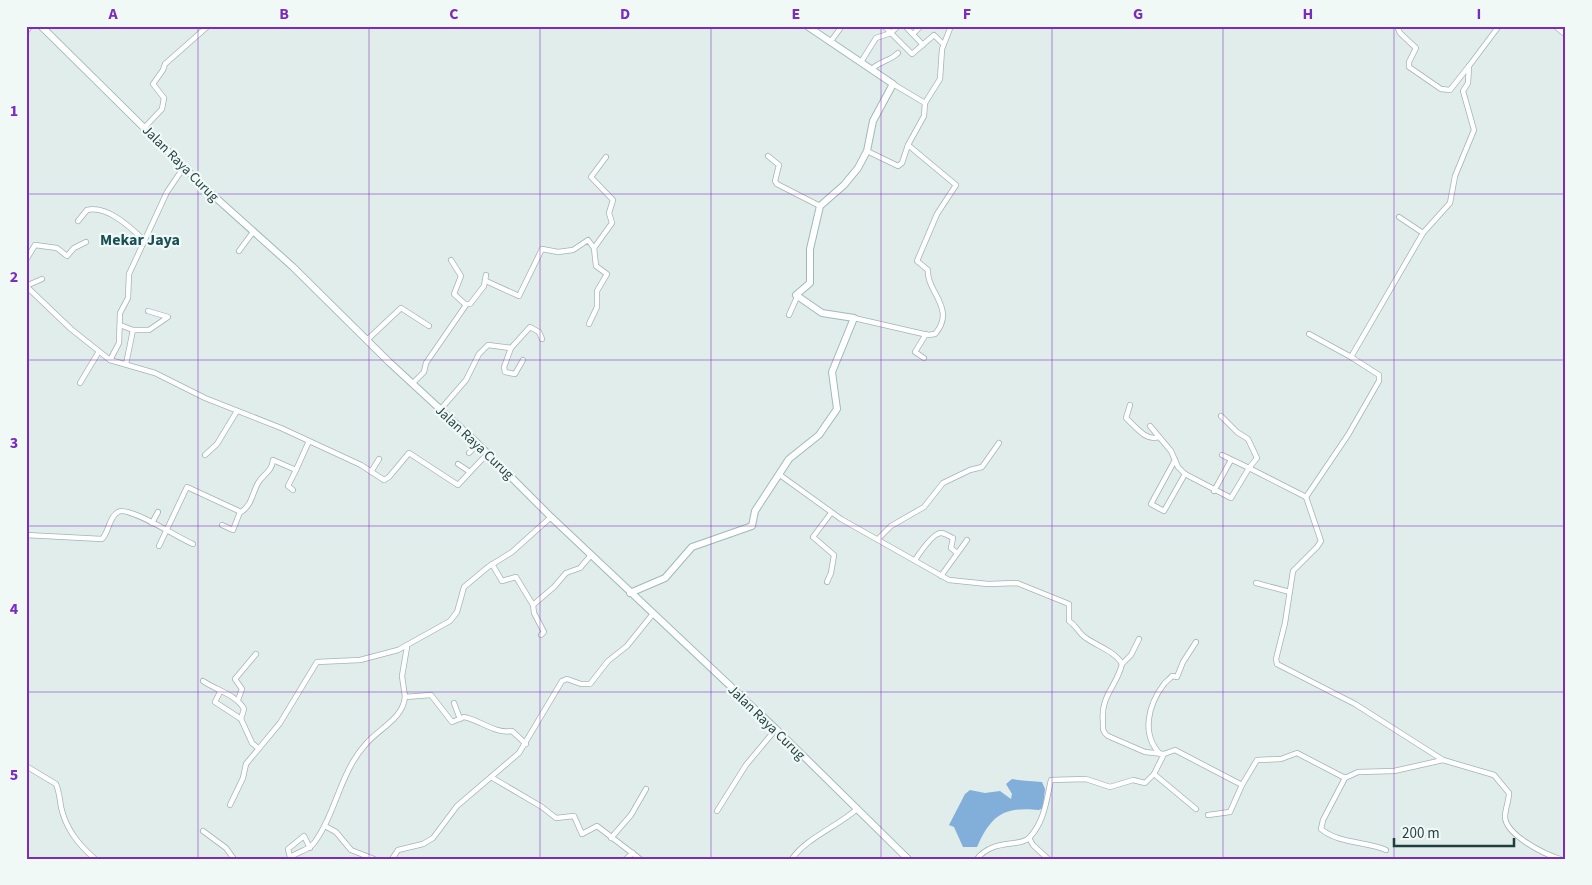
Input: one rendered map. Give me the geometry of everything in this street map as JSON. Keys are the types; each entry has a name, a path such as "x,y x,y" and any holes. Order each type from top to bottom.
{"street":[{"path":"26,32 30,26"},
{"name":"Jalan Raya Curug","path":"41,26 184,167 293,267 440,410 488,453 652,615 776,729 908,859"},
{"path":"145,127 164,105 164,98 153,84 165,64 208,26"},
{"path":"807,26 893,84 925,103"},
{"path":"831,41 842,26"},
{"path":"884,26 911,54 914,54 935,35 943,44"},
{"path":"861,62 876,38 891,33 898,26"},
{"path":"905,26 923,45"},
{"path":"912,34 921,26"},
{"path":"867,151 900,166 908,145 924,116 925,103 940,79 943,44 951,26"},
{"path":"1397,26 1400,33 1416,48 1409,62 1409,67 1440,89 1450,90 1499,26"},
{"path":"1555,26 1566,35"},
{"path":"872,69 878,64 889,61 898,53"},
{"path":"1351,357 1423,233 1438,215 1450,205 1455,176 1474,132 1463,91 1468,83 1469,66"},
{"path":"789,315 798,297 796,293 807,287 810,280 810,249 820,206 850,179 867,151 873,121 893,84"},
{"path":"798,297 822,313 926,334 937,331 942,308 940,299 927,278 928,270 918,263 917,259 939,209 956,184 908,145"},
{"path":"768,156 779,165 775,180 777,184 820,206"},
{"path":"594,248 612,223 609,213 613,200 591,176 606,157"},
{"path":"110,360 119,343 120,314 128,296 128,278 166,192 184,167"},
{"path":"78,221 86,210 97,210 120,220 144,240"},
{"path":"1399,217 1423,233"},
{"path":"239,251 253,232"},
{"path":"413,383 425,371 426,363 466,304 470,304 486,278 519,296 542,249 558,252 574,250 587,240 594,248 596,266 607,274 597,291 597,307 588,324"},
{"path":"26,260 35,245 57,248 68,256 74,248 86,242"},
{"path":"451,260 461,276 454,294 466,304"},
{"path":"42,279 26,286 98,353 110,360 155,373 237,411 309,441 386,480 409,454 458,486 488,453"},
{"path":"367,340 401,308 429,326"},
{"path":"120,325 133,330 149,330 168,317 148,310"},
{"path":"630,593 665,578 692,547 752,526 756,510 791,457 819,435 837,409 832,372 854,318"},
{"path":"523,360 515,374 505,372 504,367 511,348 529,327 539,332 542,339"},
{"path":"126,364 133,330"},
{"path":"924,358 915,352 926,334"},
{"path":"1306,497 1348,435 1379,381 1378,375 1351,357 1309,334"},
{"path":"440,410 466,380 479,354 486,346 491,344 505,349 511,348"},
{"path":"80,383 98,353"},
{"path":"1130,405 1126,418 1143,434 1150,438 1159,437"},
{"path":"205,454 217,444 237,411"},
{"path":"1150,426 1171,451 1185,474 1231,498 1257,458 1250,442 1221,416"},
{"path":"293,490 288,486 309,441"},
{"path":"879,538 891,526 924,507 943,483 970,470 982,467 999,443"},
{"path":"469,453 478,444"},
{"path":"1222,456 1306,497 1321,541 1293,571 1285,623 1276,659 1277,664 1355,704 1443,760 1494,775 1509,793 1505,816 1511,830 1522,840 1560,859"},
{"path":"371,472 379,459"},
{"path":"222,525 234,530 240,512 250,503 259,481 270,469 273,460 296,470"},
{"path":"1175,460 1152,504 1164,511 1185,474"},
{"path":"1214,490 1231,460"},
{"path":"458,464 470,472"},
{"path":"780,475 831,513 859,530 879,538 941,576 956,581 988,584 1017,583 1068,604 1069,621 1077,627 1084,637 1119,658 1122,664"},
{"path":"159,546 165,531 182,502 187,486 240,512"},
{"path":"26,535 102,538 116,514 121,510 133,513 193,544"},
{"path":"152,523 158,512"},
{"path":"827,582 831,573 834,555 813,537 831,513"},
{"path":"230,805 243,778 246,764 280,723 317,662 360,660 407,647 450,621 457,612 464,587 492,564 512,552 551,517"},
{"path":"915,560 922,549 939,533 953,538 951,548 957,553"},
{"path":"941,576 967,540"},
{"path":"533,605 554,587 566,573 580,568 591,555"},
{"path":"492,564 502,581 516,577 533,605 534,613 544,632 541,635"},
{"path":"1256,583 1290,592"},
{"path":"392,859 398,850 423,844 433,838 457,806 512,760 526,744 562,681 567,679 581,684 590,684 608,661 627,646 652,615"},
{"path":"1139,639 1131,654 1122,664 1104,701 1102,715 1103,732 1145,752 1162,754 1172,750 1177,751 1242,785"},
{"path":"1162,754 1149,739 1149,710 1164,683 1172,676 1177,677 1183,662 1196,642"},
{"path":"310,848 304,836 288,849 290,858 310,848 325,826 351,764 366,743 402,711 405,697 402,676 407,647"},
{"path":"238,700 242,689 235,679 256,654"},
{"path":"203,681 220,692 238,700 244,709 241,719"},
{"path":"220,692 215,702 241,719 252,743 258,748"},
{"path":"405,697 431,695 452,722 468,718 484,726 505,732 512,731 526,744"},
{"path":"454,703 460,719"},
{"path":"717,811 746,765 776,729"},
{"path":"1208,815 1230,812 1242,785 1257,760 1281,758 1297,753 1345,778"},
{"path":"977,859 988,850 1002,844 1019,843 1029,838 1046,809 1051,780 1086,779 1110,787 1133,780 1145,783 1154,774 1162,754"},
{"path":"1386,850 1368,844 1341,839 1321,829 1322,820 1345,778 1358,772 1394,771 1443,760"},
{"path":"26,766 56,784 62,810 71,833 78,844 95,859"},
{"path":"1154,774 1196,808"},
{"path":"491,777 542,807 556,818 574,816 582,834 595,826 640,859"},
{"path":"611,838 631,815 646,789"},
{"path":"792,859 797,850 842,823 857,809"},
{"path":"325,826 336,832 351,850 373,859"},
{"path":"203,831 226,848 234,859"},
{"path":"1029,838 1033,845 1048,859"},
{"path":"626,859 633,853"}],"water":[{"path":"1012,779 1042,782 1045,789 1043,808 1039,810 1016,810 1000,815 982,836 977,847 963,847 954,827 949,825 965,794 970,790 985,793 1000,791 1011,799 1012,794 1006,784"}],"district":[{"name":"Mekar Jaya","path":"140,239"}]}
